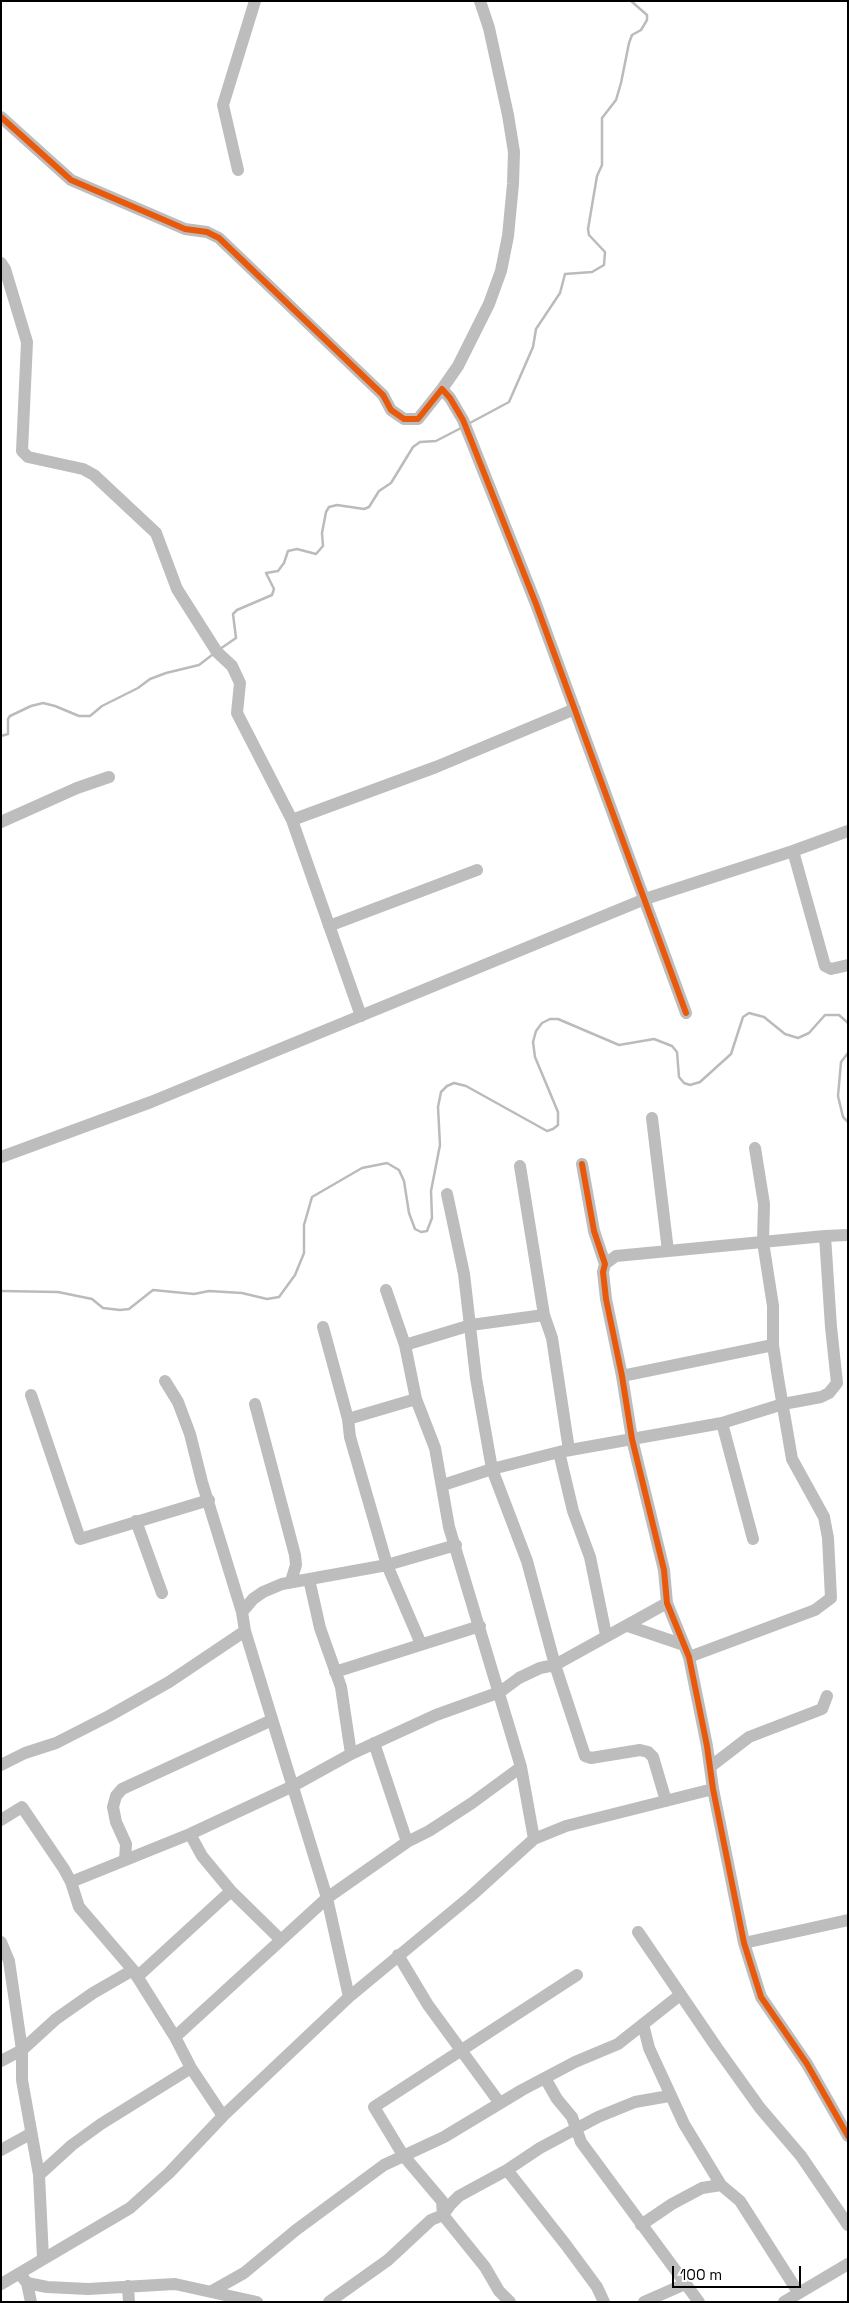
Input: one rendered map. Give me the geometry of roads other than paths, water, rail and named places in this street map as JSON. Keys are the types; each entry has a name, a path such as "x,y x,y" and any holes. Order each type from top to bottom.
{"street":[{"path":"238,170 223,105 224,96 255,1"},
{"path":"1,117 71,180 185,229 207,232 219,238 383,396 391,410 404,419 418,419 442,390 458,366 489,304 501,271 508,236 514,152 489,28 480,1"},
{"path":"1,264 6,269 27,342 22,451 28,457 89,472 152,528 177,589 217,652 232,666 240,683 237,712 292,820 361,1016"},
{"path":"442,390 464,420 575,709 686,1013"},
{"path":"292,820 436,767 575,709"},
{"path":"1,822 77,788 109,777"},
{"path":"1,1157 151,1102 645,899 793,852 848,832"},
{"path":"793,852 826,966 831,968 848,964"},
{"path":"329,926 477,870"},
{"path":"652,1118 668,1251"},
{"path":"628,1626 686,1651 816,1610 831,1598 828,1538 824,1517 792,1459 773,1345 773,1306 763,1242 764,1204 755,1148"},
{"path":"582,1164 594,1231 605,1264 603,1272 606,1300 622,1376 632,1439 664,1570 667,1603 686,1651 744,1943 761,1997 808,2064 848,2136"},
{"path":"520,1166 544,1315 552,1338 564,1451 573,1511 590,1557 606,1634"},
{"path":"447,1194 464,1274 476,1378 492,1469 527,1561 555,1665 585,1756 591,1758 640,1750 648,1752 653,1757 666,1801"},
{"path":"605,1264 616,1256 848,1235"},
{"path":"443,1485 492,1469 564,1451 722,1423 783,1404 821,1397 829,1393 837,1383 825,1236"},
{"path":"386,1290 405,1345 416,1399 432,1439 443,1485 448,1521 521,1766 534,1839"},
{"path":"405,1345 471,1325 544,1315"},
{"path":"323,1327 348,1419 350,1437 387,1565 421,1644"},
{"path":"622,1376 773,1345"},
{"path":"165,1381 178,1402 190,1434 202,1482 242,1612 245,1631 327,1898 349,1997"},
{"path":"31,1395 80,1539 209,1500"},
{"path":"348,1419 416,1399"},
{"path":"255,1404 295,1555 296,1566 292,1581"},
{"path":"722,1423 753,1539"},
{"path":"136,1521 162,1593"},
{"path":"242,1612 253,1599 263,1592 292,1581 387,1565 456,1545"},
{"path":"309,1579 320,1628 341,1687 352,1754"},
{"path":"71,1882 190,1834 293,1786 374,1743 436,1715 500,1692 519,1678 540,1668 555,1665 606,1634 628,1626 667,1603"},
{"path":"335,1672 480,1626"},
{"path":"1,1765 25,1753 56,1743 109,1716 168,1682 245,1631"},
{"path":"710,1767 749,1737 822,1710 827,1696"},
{"path":"125,1860 126,1844 116,1822 113,1807 116,1796 122,1789 272,1720"},
{"path":"374,1743 406,1842"},
{"path":"175,2037 327,1898 406,1842 429,1831 472,1803 521,1766"},
{"path":"1,2284 23,2278 43,2258 130,2208 175,2167 223,2116 349,1997 471,1896 534,1839 566,1826 713,1789"},
{"path":"1,1820 22,1806 71,1882 79,1906 135,1974 175,2037 191,2068 223,2116"},
{"path":"190,1834 202,1856 231,1891 281,1940"},
{"path":"1,2061 22,2050 56,2019 93,1993 135,1974 231,1891"},
{"path":"744,1943 848,1921"},
{"path":"638,1932 760,2108 801,2156 848,2225"},
{"path":"1,1942 9,1961 22,2050 22,2080 30,2134 39,2175 43,2258"},
{"path":"398,1955 428,2005 499,2102"},
{"path":"510,2302 444,2216 442,2202 403,2155 374,2107 463,2051 577,1975"},
{"path":"212,2291 244,2273 296,2230 384,2165 444,2137 499,2102 575,2062 618,2044 680,1995"},
{"path":"644,2024 649,2048 670,2096 721,2185 740,2201 798,2292"},
{"path":"39,2175 72,2145 94,2129 191,2068"},
{"path":"545,2078 557,2099 572,2117 581,2142 699,2302"},
{"path":"329,2302 388,2260 431,2220 444,2216 450,2204 459,2196 507,2170 540,2148 598,2117 635,2102 670,2096"},
{"path":"1,2150 30,2134"},
{"path":"507,2170 571,2252 597,2288 604,2302"},
{"path":"641,2225 672,2204 702,2188 721,2185"},
{"path":"784,2302 848,2264"},
{"path":"23,2278 47,2287 88,2289 175,2284 257,2302"},
{"path":"23,2278 31,2302"},
{"path":"651,2300 686,2284"},
{"path":"128,2286 129,2302"},
{"path":"212,2291 222,2302"}],"waterway":[{"path":"468,424 509,402 533,347 536,329 560,293 565,274 592,272 604,265 605,252 589,235 588,229 597,176 602,165 602,118 616,100 632,35 641,30 647,20 647,15 631,1"},
{"path":"220,649 236,638 233,614 237,610 272,595 274,589 266,573 278,571 284,563 288,551 297,549 316,554 323,546 322,533 326,512 329,507 337,505 364,509 369,507 379,491 391,483 413,447 420,442 436,441 461,428"},
{"path":"1,736 8,734 8,719 10,716 31,706 43,703 79,716 90,716 102,706 138,688 150,679 199,665 212,655"},
{"path":"1,1291 58,1292 92,1299 103,1308 120,1310 129,1309 153,1290 194,1294 209,1291 242,1293 267,1299 279,1297 295,1275 304,1253 304,1225 312,1197 362,1168 387,1163 399,1170 404,1181 409,1213 415,1229 421,1232 427,1231 432,1218 431,1191 440,1145 438,1107 441,1092 447,1086 454,1083 466,1086 547,1131 558,1125 558,1112 535,1057 533,1042 536,1031 542,1023 550,1019 558,1019 619,1045 654,1039 672,1046 677,1052 679,1077 684,1083 690,1085 700,1082 731,1054 743,1017 749,1013 764,1017 785,1034 798,1038 809,1033 825,1015 839,1015 848,1023"},
{"path":"848,1053 841,1062 838,1096 843,1117 848,1122"}]}
